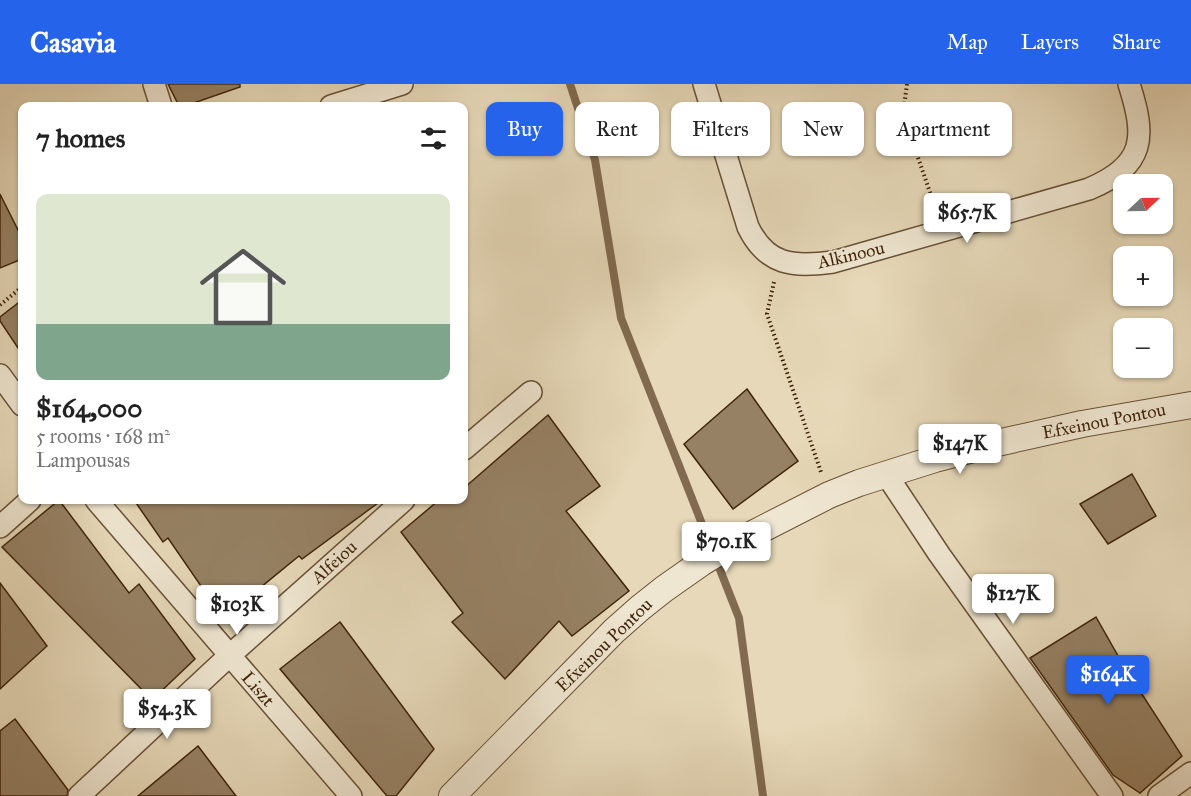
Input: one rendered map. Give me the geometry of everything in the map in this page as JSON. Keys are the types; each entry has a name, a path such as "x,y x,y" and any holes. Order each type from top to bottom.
{"street":[{"path":"154,84 160,102"},
{"path":"344,102 402,84"},
{"path":"704,84 748,227 760,248 779,260"},
{"name":"Alkinoou","path":"779,260 793,264 833,262 1089,189 1103,183 1115,175 1133,157 1138,146 1140,133 1129,84"},
{"path":"0,375 18,400"},
{"path":"468,446 531,393"},
{"name":"Efxeinou Pontou","path":"452,796 614,631 656,595 729,546 829,495 935,459 1082,424 1191,405"},
{"path":"886,474 939,554 1112,796"},
{"path":"0,527 26,504"},
{"name":"Liszt","path":"99,504 351,796"},
{"name":"Alfeiou","path":"79,796 395,504"},
{"path":"1159,796 1191,773"}],"path":[{"path":"907,84 903,114 943,231"},
{"path":"779,260 767,314 829,495"},
{"path":"0,305 18,290"}],"building":[{"path":"168,84 240,84 240,87 197,102 177,102"},
{"path":"0,194 18,230 18,261 0,268"},
{"path":"18,303 18,348 0,321 0,317"},
{"path":"747,389 798,461 733,509 684,444"},
{"path":"548,415 600,486 566,511 629,591 572,636 559,621 505,679 452,622 463,613 401,532 434,504 468,504 468,485"},
{"path":"1132,474 1156,516 1108,544 1080,504"},
{"path":"54,504 62,504 129,593 139,584 195,659 152,700 2,547"},
{"path":"137,504 377,504 302,559 299,556 223,618 168,538 163,542"},
{"path":"0,583 47,646 0,689"},
{"path":"1096,617 1125,668 1182,756 1140,793 1113,775 1030,658"},
{"path":"340,622 434,749 396,796 387,796 280,669"},
{"path":"15,719 68,790 67,796 0,796 0,731"},
{"path":"198,746 236,796 138,796"}],"waterway":[{"path":"570,84 595,160 621,318 739,618 763,796"}]}
